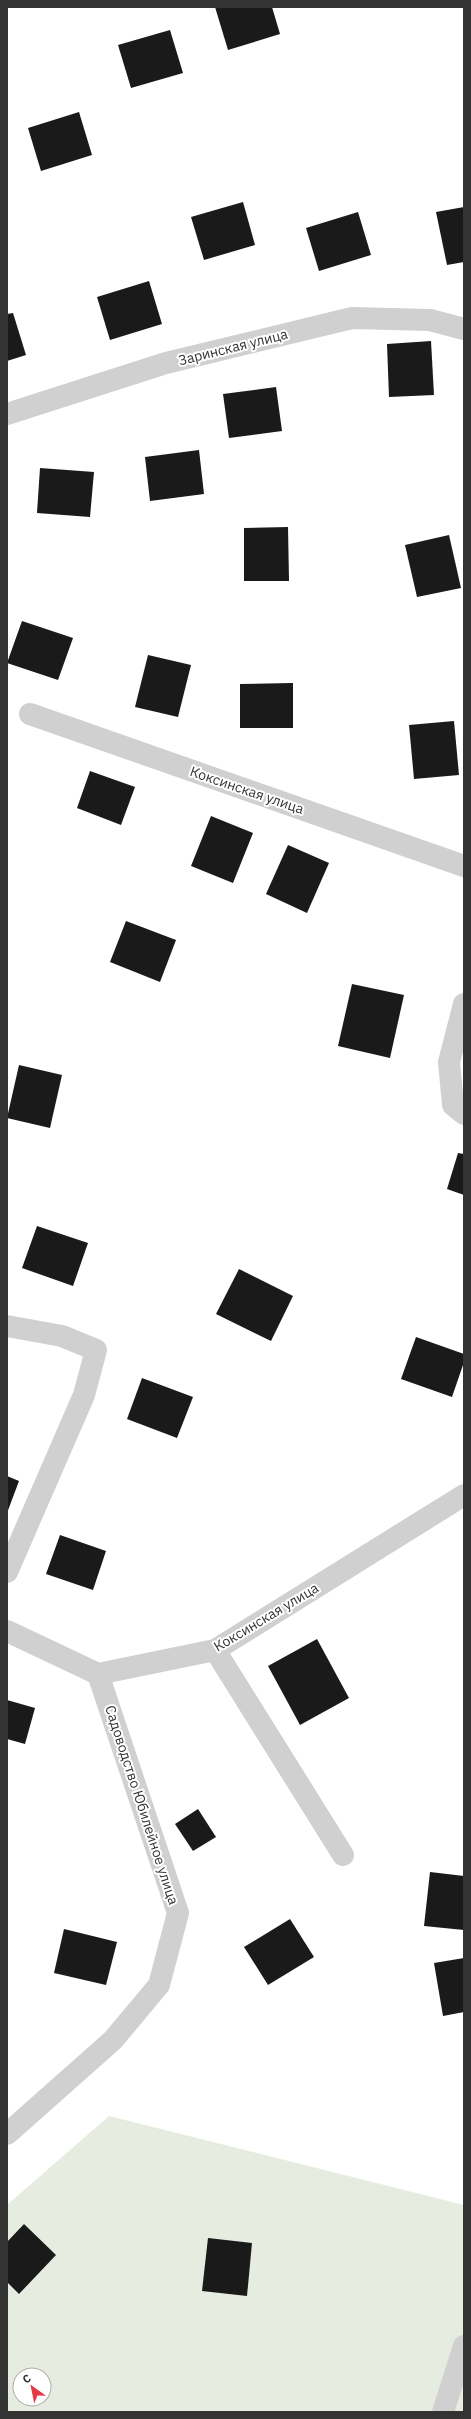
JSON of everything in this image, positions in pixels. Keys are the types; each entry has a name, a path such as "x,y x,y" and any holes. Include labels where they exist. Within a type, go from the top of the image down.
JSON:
{"street":[{"name":"Заринская улица","path":"7,414 166,363 352,318 430,320 464,329"},
{"name":"Коксинская улица","path":"30,714 464,866"},
{"path":"464,1004 449,1062 454,1104 464,1114"},
{"path":"7,1326 62,1336 96,1350 84,1395 7,1572"},
{"name":"Коксинская улица","path":"98,1674 215,1650 464,1495"},
{"path":"7,1632 98,1674"},
{"path":"215,1650 343,1855"},
{"name":"Садоводство Юбилейное улица","path":"7,2134 113,2040 159,1985 178,1913 98,1674"},
{"path":"442,2412 464,2346"}],"shaded area":[{"path":"109,2116 464,2205 464,2412 7,2412 7,2205"}],"building":[{"path":"215,7 272,7 280,34 228,50"},
{"path":"170,30 183,73 131,88 118,45"},
{"path":"79,112 92,155 41,171 28,128"},
{"path":"243,202 255,245 204,260 191,217"},
{"path":"464,207 464,262 447,265 436,212"},
{"path":"358,212 371,255 319,271 306,228"},
{"path":"149,281 162,324 110,340 97,297"},
{"path":"13,313 26,355 7,361 7,314"},
{"path":"431,341 434,395 389,397 387,344"},
{"path":"276,387 282,431 229,438 223,394"},
{"path":"199,450 204,494 150,501 145,457"},
{"path":"40,468 94,472 90,517 37,513"},
{"path":"288,527 289,581 244,581 244,528"},
{"path":"449,535 461,588 417,597 405,545"},
{"path":"22,621 73,638 58,680 7,663"},
{"path":"148,655 191,665 178,717 135,707"},
{"path":"293,683 293,728 240,728 240,684"},
{"path":"454,721 459,775 414,779 409,725"},
{"path":"90,771 135,787 121,825 77,808"},
{"path":"211,816 253,833 233,883 191,866"},
{"path":"288,845 329,863 307,913 266,894"},
{"path":"126,921 176,940 160,982 110,962"},
{"path":"352,984 404,995 390,1058 338,1046"},
{"path":"19,1065 62,1075 50,1128 7,1118"},
{"path":"458,1153 464,1154 464,1195 447,1189"},
{"path":"37,1226 88,1243 73,1286 22,1268"},
{"path":"239,1269 293,1296 271,1341 216,1314"},
{"path":"416,1337 464,1354 464,1362 452,1397 401,1379"},
{"path":"142,1378 193,1397 177,1438 127,1419"},
{"path":"7,1476 19,1481 7,1513"},
{"path":"60,1535 106,1551 93,1590 46,1574"},
{"path":"317,1639 349,1698 300,1725 268,1666"},
{"path":"7,1700 35,1708 25,1744 7,1739"},
{"path":"198,1809 216,1837 193,1851 175,1824"},
{"path":"430,1872 464,1876 464,1930 424,1926"},
{"path":"290,1919 314,1957 268,1985 244,1947"},
{"path":"64,1929 117,1942 106,1985 54,1973"},
{"path":"464,1958 464,2012 443,2016 434,1963"},
{"path":"24,2224 56,2255 19,2294 7,2282 7,2242"},
{"path":"208,2238 252,2243 247,2296 202,2291"}]}
